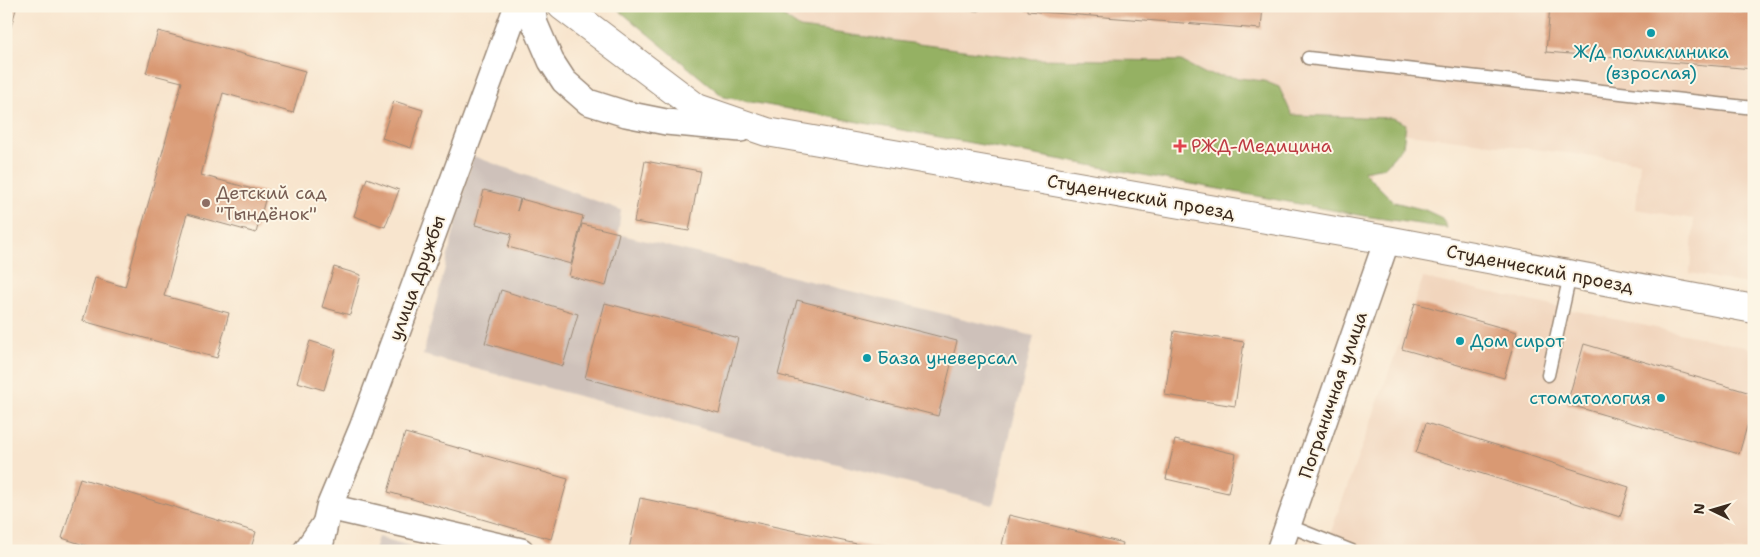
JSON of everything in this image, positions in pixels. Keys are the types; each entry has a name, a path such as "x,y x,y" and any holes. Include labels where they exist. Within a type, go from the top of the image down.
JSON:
{"street":[{"name":"улица Дружбы","path":"320,551 329,507 362,428 517,6"},
{"path":"532,6 535,24 551,61 564,81 588,102 626,114 666,122 767,132"},
{"name":"Студенческий проезд","path":"562,6 697,108 767,132 1387,240 1754,309"},
{"name":"Пограничная улица","path":"1279,551 1387,240"},
{"path":"329,507 521,551"}],"lane":[{"path":"1308,58 1754,108"},
{"path":"1548,376 1570,275"},
{"path":"298,551 329,507"},
{"path":"1287,526 1352,551"}],"shaded area":[{"name":"РЖД-Медицина","path":"614,6 1754,6 1754,277 1750,285 1690,273 1694,219 1636,209 1640,162 1375,130 1364,216 724,97"},
{"path":"473,156 621,210 618,234 1034,336 993,505 423,355"},
{"path":"1423,278 1754,349 1754,551 1324,551"},
{"path":"378,537 428,551 374,551"}],"green space":[{"path":"614,6 778,6 784,17 800,28 1030,59 1181,61 1206,74 1264,81 1279,87 1292,115 1393,118 1406,124 1403,146 1385,167 1363,171 1394,202 1425,210 1442,218 1447,228 1364,216 724,97"}],"building":[{"path":"6,6 17,6 7,40 6,40"},
{"path":"940,6 980,6 979,11 940,8"},
{"path":"1027,6 1263,6 1261,29 1027,11"},
{"name":"Ж/д поликлиника (взрослая)","path":"1550,6 1665,6 1754,13 1754,69 1546,52"},
{"name":"Детский сад \"Тындёнок\"","path":"158,31 305,71 293,113 223,93 201,175 267,193 256,233 187,214 164,296 229,313 217,358 83,321 95,278 125,287 182,82 146,73"},
{"path":"394,101 423,110 411,148 382,138"},
{"path":"645,161 700,171 689,231 634,222"},
{"path":"367,178 399,190 385,227 354,216"},
{"path":"484,190 520,199 517,211 521,199 583,216 571,264 508,247 512,234 475,225"},
{"path":"582,224 619,233 606,286 569,276"},
{"path":"334,267 361,275 350,315 322,307"},
{"path":"501,290 578,314 563,366 485,343"},
{"name":"База уневерсал","path":"797,300 957,341 938,416 778,375"},
{"path":"605,303 738,338 719,413 585,378"},
{"name":"Дом сирот","path":"1415,303 1517,332 1504,378 1402,349"},
{"path":"1174,331 1244,342 1235,406 1165,395"},
{"path":"310,341 336,349 324,390 297,382"},
{"name":"стоматология","path":"1584,344 1754,394 1754,402 1739,454 1567,404"},
{"path":"1426,423 1629,487 1620,517 1416,453"},
{"path":"405,433 568,479 551,539 388,492"},
{"path":"1175,440 1236,454 1228,493 1166,479"},
{"path":"80,478 256,532 250,551 103,551 62,538"},
{"path":"640,498 885,551 635,551 629,549"},
{"path":"1009,515 1123,543 1121,551 1027,551 1002,545"}],"place":[{"name":"Ж/д поликлиника (взрослая)","path":"1651,33"},
{"name":"РЖД-Медицина","path":"1180,146"},
{"name":"Детский сад \"Тындёнок\"","path":"206,203"},
{"name":"Дом сирот","path":"1460,341"},
{"name":"База уневерсал","path":"867,358"},
{"name":"стоматология","path":"1661,398"}]}
